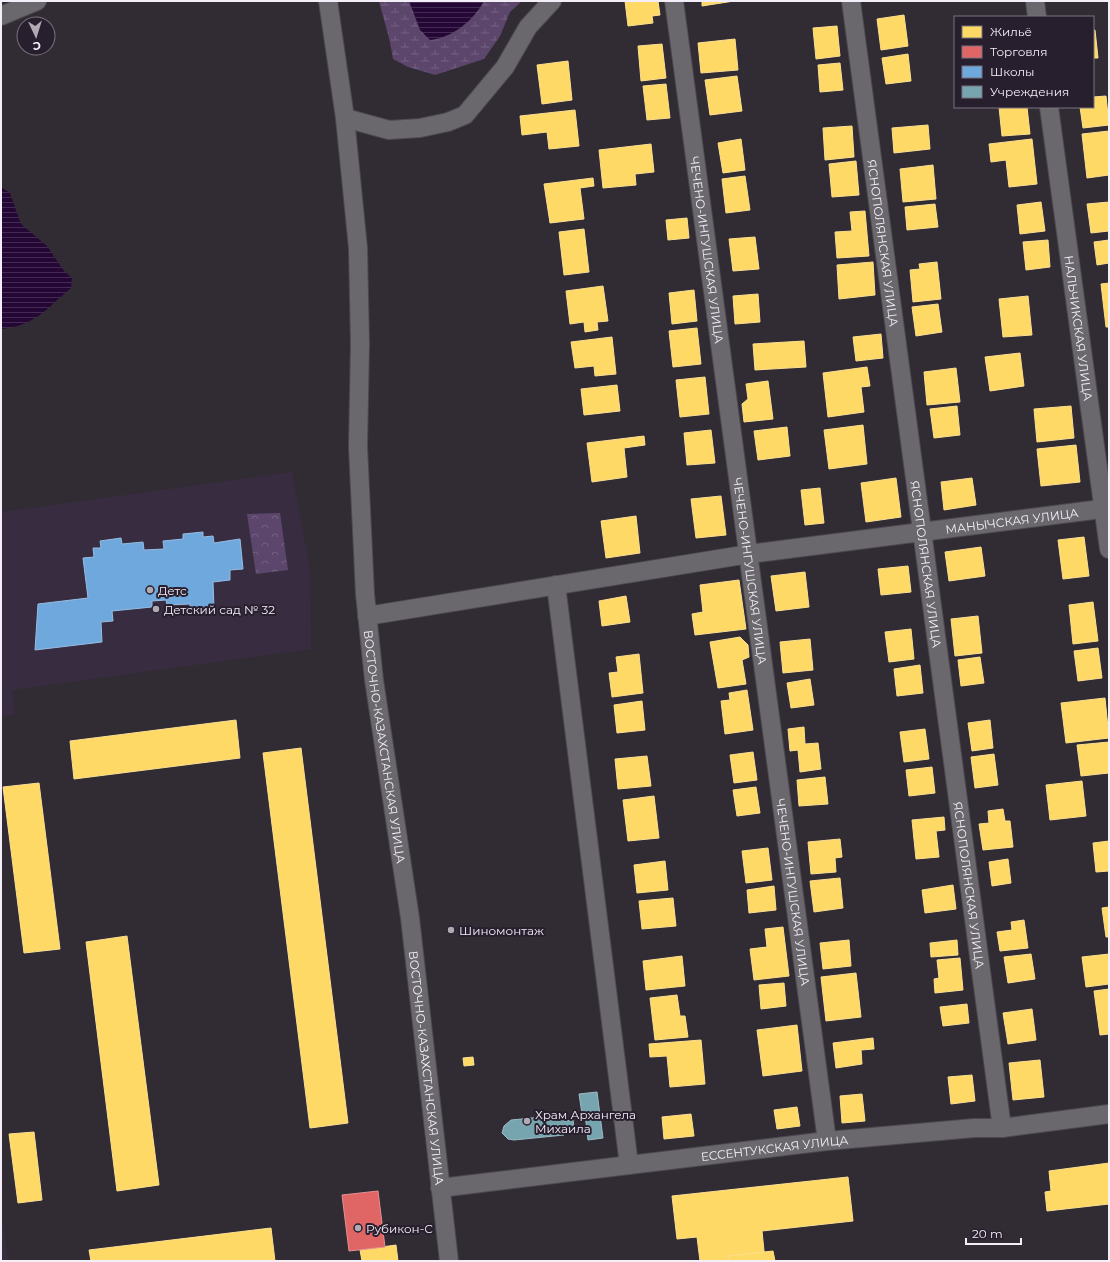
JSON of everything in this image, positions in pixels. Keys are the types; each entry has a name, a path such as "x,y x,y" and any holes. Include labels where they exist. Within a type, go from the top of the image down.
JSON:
{"street":[{"path":"1,16 37,1"},
{"path":"328,1 345,118 358,248 360,344 358,447 367,616"},
{"path":"345,118 389,130 420,128 448,122 465,115 505,67 528,27 552,1"},
{"name":"ЧЕЧЕНО-ИНГУШСКАЯ УЛИЦА","path":"674,1 827,1141"},
{"name":"ЯСНОПОЛЯНСКАЯ УЛИЦА","path":"851,1 1002,1128"},
{"path":"1035,1 1037,16"},
{"name":"НАЛЬЧИКСКАЯ УЛИЦА","path":"1049,108 1106,508 1109,549"},
{"name":"МАНЫЧСКАЯ УЛИЦА","path":"749,554 1106,508"},
{"name":"ВОСТОЧНО-КАЗАХСТАНСКАЯ УЛИЦА","path":"449,1261 410,918 374,680 367,616 749,554"},
{"path":"556,585 629,1165"},
{"name":"ЕССЕНТУКСКАЯ УЛИЦА","path":"440,1188 827,1141 974,1128 1002,1128 1109,1114"}],"shaded area":[{"path":"409,1 484,1 480,8 462,27 446,36 430,40 420,30"},
{"path":"1,187 10,193 21,224 47,246 64,271 72,278 71,288 39,315 23,324 1,329"},
{"name":"Детский сад № 32","path":"292,472 310,570 311,649 12,690 15,715 1,716 1,515 3,512"},
{"path":"1,1212 8,1261 1,1261"}],"green space":[{"path":"379,1 522,1 510,12 500,36 484,59 435,75 408,67 393,59"},
{"path":"280,513 288,570 256,574 247,514"}],"building: Жильё":[{"path":"625,1 658,1 660,15 652,16 653,23 628,26"},
{"path":"702,1 734,1 702,6"},
{"path":"904,15 908,46 881,50 877,19"},
{"path":"837,26 840,56 816,59 813,28"},
{"path":"1094,30 1095,30 1098,58 1094,58"},
{"path":"735,39 738,70 701,73 698,43"},
{"path":"662,44 666,78 641,81 638,46"},
{"path":"908,54 911,81 886,84 882,58"},
{"path":"568,61 572,100 542,104 537,65"},
{"path":"840,63 843,90 820,92 818,65"},
{"path":"737,76 742,111 710,115 705,80"},
{"path":"666,84 670,118 647,120 643,86"},
{"path":"1106,96 1109,125 1083,128 1080,108 1094,108 1094,97"},
{"path":"999,108 1027,108 1030,134 1002,136"},
{"path":"575,110 579,146 549,149 547,132 522,135 520,116"},
{"path":"928,125 930,149 894,153 892,128"},
{"path":"852,126 854,157 825,160 823,128"},
{"path":"1109,131 1109,175 1087,178 1082,134"},
{"path":"741,139 745,170 723,173 718,143"},
{"path":"1032,139 1037,184 1009,187 1006,160 991,162 989,144"},
{"path":"651,144 654,172 635,174 636,185 603,188 599,150"},
{"path":"856,161 859,195 832,197 829,164"},
{"path":"933,165 936,199 903,202 900,169"},
{"path":"745,176 750,210 726,213 722,179"},
{"path":"593,178 594,186 580,188 584,219 550,223 544,184"},
{"path":"1041,202 1045,231 1020,234 1017,205"},
{"path":"1109,202 1109,231 1091,233 1087,204"},
{"path":"935,204 938,227 907,230 905,207"},
{"path":"865,211 869,256 837,258 835,232 852,231 850,212"},
{"path":"687,218 689,238 668,240 666,220"},
{"path":"584,229 589,272 564,275 559,232"},
{"path":"755,237 759,269 733,271 729,239"},
{"path":"1048,240 1050,267 1026,270 1023,242"},
{"path":"1109,240 1109,263 1097,265 1094,242"},
{"path":"873,262 875,295 839,299 837,265"},
{"path":"937,262 941,299 913,302 910,270 920,269 919,264"},
{"path":"1109,283 1109,327 1106,327 1101,284"},
{"path":"603,286 608,321 597,322 598,330 585,332 584,322 570,324 566,291"},
{"path":"694,290 697,321 672,324 669,293"},
{"path":"758,294 760,322 735,324 733,296"},
{"path":"1028,296 1032,335 1003,337 999,299"},
{"path":"938,304 942,332 916,336 912,307"},
{"path":"697,328 701,364 673,367 669,331"},
{"path":"881,334 883,358 856,361 853,337"},
{"path":"612,337 616,374 595,376 594,366 575,368 571,342"},
{"path":"804,341 806,367 755,370 753,344"},
{"path":"1020,353 1024,386 990,391 985,357"},
{"path":"867,367 870,386 861,387 864,412 828,417 823,373"},
{"path":"956,368 960,402 927,405 924,372"},
{"path":"705,377 709,414 680,417 676,380"},
{"path":"768,381 773,419 744,422 742,404 748,399 746,384"},
{"path":"617,385 620,411 584,415 581,389"},
{"path":"957,406 960,435 934,438 930,409"},
{"path":"1071,406 1074,438 1037,442 1034,409"},
{"path":"863,425 867,464 829,469 824,430"},
{"path":"787,427 790,456 758,460 754,431"},
{"path":"711,430 715,463 687,465 684,433"},
{"path":"644,436 645,445 624,448 627,477 592,482 587,443"},
{"path":"1076,445 1080,482 1041,486 1037,449"},
{"path":"896,478 901,517 866,522 861,483"},
{"path":"972,478 976,505 944,510 941,482"},
{"path":"820,488 824,523 805,525 801,490"},
{"path":"721,496 726,535 696,538 691,499"},
{"path":"636,516 640,553 606,558 601,521"},
{"path":"1084,537 1089,576 1063,579 1058,540"},
{"path":"981,547 985,576 949,581 945,552"},
{"path":"908,566 911,592 881,595 878,569"},
{"path":"805,572 809,607 776,611 771,576"},
{"path":"739,580 746,629 695,635 692,614 703,612 700,585"},
{"path":"626,596 630,622 602,626 599,601"},
{"path":"1093,602 1098,641 1073,644 1069,605"},
{"path":"978,616 982,653 955,656 951,619"},
{"path":"911,629 914,659 889,662 885,632"},
{"path":"740,637 748,645 749,657 742,660 746,684 718,688 710,642"},
{"path":"810,639 813,670 783,673 780,642"},
{"path":"1098,648 1102,678 1078,681 1074,651"},
{"path":"639,654 643,693 612,697 609,673 618,672 616,657"},
{"path":"980,657 984,683 961,686 958,660"},
{"path":"920,665 923,693 897,696 894,669"},
{"path":"810,679 814,705 791,708 787,683"},
{"path":"747,690 753,730 725,734 721,701 730,700 729,693"},
{"path":"1105,698 1109,738 1066,743 1061,703"},
{"path":"642,701 645,730 617,733 614,705"},
{"path":"236,720 240,758 74,779 70,741"},
{"path":"990,720 993,748 972,751 968,723"},
{"path":"804,727 805,744 818,743 821,769 800,772 798,750 790,751 788,729"},
{"path":"925,729 929,759 904,762 900,732"},
{"path":"1109,742 1109,773 1081,776 1077,745"},
{"path":"301,748 348,1123 310,1128 263,753"},
{"path":"753,752 757,780 734,783 730,755"},
{"path":"994,754 998,785 975,788 971,757"},
{"path":"647,756 651,786 618,789 615,759"},
{"path":"932,767 935,793 909,796 906,770"},
{"path":"825,777 828,804 799,806 797,780"},
{"path":"1082,781 1086,816 1050,820 1046,785"},
{"path":"39,783 60,949 24,953 3,787"},
{"path":"756,787 760,813 737,816 733,790"},
{"path":"654,796 659,838 628,841 623,800"},
{"path":"1003,809 1005,821 1010,821 1013,847 983,850 979,824 989,823 988,811"},
{"path":"944,817 945,830 936,831 939,857 916,859 912,820"},
{"path":"840,839 842,857 835,858 836,872 811,874 808,842"},
{"path":"1109,841 1109,871 1096,872 1093,843"},
{"path":"768,848 772,880 746,883 742,851"},
{"path":"1008,859 1011,883 992,886 989,862"},
{"path":"665,861 668,890 637,893 634,865"},
{"path":"840,878 843,908 814,912 810,881"},
{"path":"953,885 956,909 925,913 922,890"},
{"path":"774,886 776,910 749,913 747,890"},
{"path":"673,898 676,926 642,929 639,901"},
{"path":"1109,907 1109,937 1106,937 1102,908"},
{"path":"1024,920 1028,948 1000,951 997,932 1012,930 1011,922"},
{"path":"783,927 789,976 754,980 750,949 767,947 765,929"},
{"path":"127,936 159,1185 117,1191 86,942"},
{"path":"849,940 851,966 823,969 820,943"},
{"path":"957,940 958,955 931,957 930,943"},
{"path":"1031,954 1035,979 1008,983 1004,957"},
{"path":"1109,954 1109,984 1086,987 1082,957"},
{"path":"682,956 685,986 646,990 643,961"},
{"path":"960,958 963,990 935,993 934,979 939,978 937,960"},
{"path":"856,973 861,1017 826,1021 821,977"},
{"path":"784,983 786,1006 761,1009 759,985"},
{"path":"1109,989 1109,1034 1100,1035 1094,991"},
{"path":"677,995 680,1016 685,1016 688,1037 655,1040 650,998"},
{"path":"967,1004 969,1023 943,1026 940,1007"},
{"path":"1032,1009 1036,1040 1008,1044 1003,1013"},
{"path":"797,1025 802,1071 763,1076 757,1030"},
{"path":"873,1038 874,1049 861,1050 862,1064 836,1068 833,1043"},
{"path":"701,1040 705,1084 670,1087 667,1056 650,1057 649,1044"},
{"path":"473,1057 474,1065 464,1066 463,1058"},
{"path":"1040,1060 1044,1097 1013,1100 1009,1063"},
{"path":"972,1075 975,1101 951,1104 948,1077"},
{"path":"862,1094 865,1121 842,1123 840,1096"},
{"path":"797,1107 800,1126 777,1129 774,1110"},
{"path":"691,1114 694,1136 664,1139 662,1117"},
{"path":"34,1132 42,1200 18,1203 9,1134"},
{"path":"1109,1163 1109,1204 1047,1211 1045,1192 1051,1191 1049,1171"},
{"path":"848,1177 853,1221 762,1231 765,1261 700,1261 697,1237 677,1239 672,1196"},
{"path":"271,1228 275,1261 91,1261 89,1250"},
{"path":"396,1245 398,1261 362,1261 360,1250"},
{"path":"773,1251 775,1261 729,1261 728,1256"}],"building: Торговля":[{"path":"378,1191 385,1247 349,1251 342,1195"}],"building: Школы":[{"name":"Детс","path":"203,532 203,537 213,536 214,543 240,539 243,569 230,570 230,580 213,582 214,609 190,611 190,604 167,605 166,600 152,601 152,607 112,611 113,621 101,622 102,642 35,650 38,604 88,598 83,558 94,557 93,548 101,548 100,541 121,538 122,544 143,542 144,550 164,549 163,541 183,539 183,534"}],"building: Учреждения":[{"path":"597,1092 603,1138 588,1140 585,1114 582,1114 579,1094"},
{"path":"563,1115 564,1121 573,1120 574,1128 563,1129 564,1135 514,1140 508,1139 502,1133 504,1126 511,1120"}],"place":[{"name":"Детс","path":"150,590"},
{"name":"Детский сад № 32","path":"156,609"},
{"name":"Шиномонтаж","path":"451,930"},
{"name":"Храм Архангела Михаила","path":"527,1121"},
{"name":"Рубикон-С","path":"358,1228"}]}
